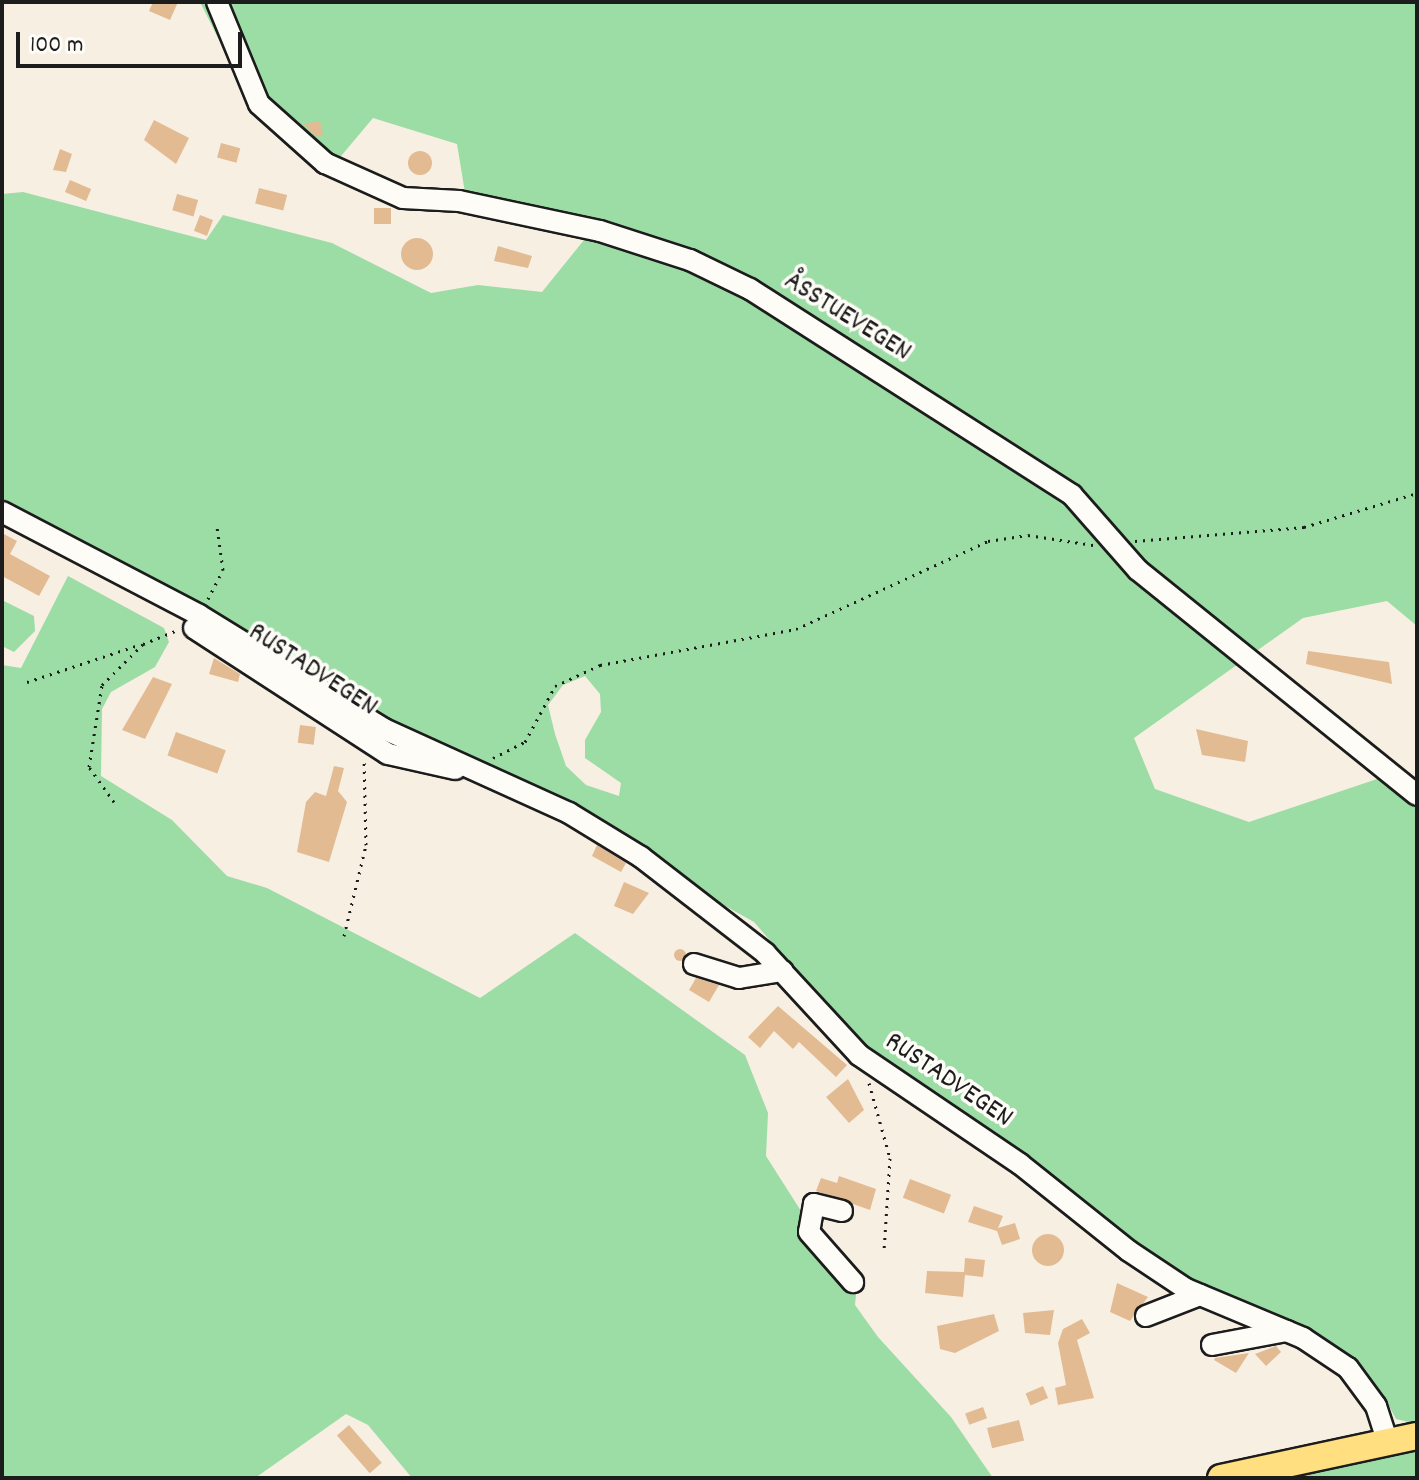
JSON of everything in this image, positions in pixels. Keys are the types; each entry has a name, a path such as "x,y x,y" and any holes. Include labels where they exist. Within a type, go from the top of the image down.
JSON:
{"main road":[{"path":"1221,1478 1387,1439 1417,1436"}],"street":[{"name":"ÅSSTUEVEGEN","path":"217,2 259,104 325,163 403,198 505,209 690,260 750,289 1033,466 1072,495 1118,549 1417,795"},
{"name":"RUSTADVEGEN","path":"2,512 137,585 342,707 569,813 641,857 728,920 782,971 859,1055 1200,1295 1287,1331 1348,1368 1376,1406 1387,1439"},
{"path":"694,964 739,978 782,971"},
{"path":"842,1211 814,1204 809,1232 853,1282"},
{"path":"1146,1316 1200,1295"},
{"path":"1212,1345 1287,1331"}],"path":[{"path":"471,768 520,747 555,686 600,665 796,629 988,541 1028,535 1118,549 1137,541 1304,527 1417,493"},
{"path":"27,682 143,644 196,621 223,570 217,527"},
{"path":"114,802 89,767 93,714 102,685 143,644"},
{"path":"344,936 366,845 364,754"},
{"path":"859,1055 890,1158 884,1252"}],"green space":[{"path":"200,2 1417,2 1417,626 1387,601 1303,618 1134,738 1155,789 1249,822 1383,777 1417,809 1417,1424 1396,1419 1381,1391 1362,1394 1322,1343 1186,1284 873,1058 754,922 2,502 2,194 23,192 206,240 223,215 332,243 431,293 478,285 542,292 588,235 468,211 457,144 373,118 326,174 292,149 249,100","holes":["585,676 600,694 601,712 585,740 585,758 621,783 619,796 586,785 566,766 548,705 563,685"]},
{"path":"68,576 164,628 169,642 155,667 111,692 102,709 101,776 172,820 227,876 267,888 480,998 575,933 745,1055 768,1113 766,1156 801,1211 858,1274 855,1305 878,1337 951,1417 993,1478 412,1478 368,1425 346,1414 255,1478 2,1478 2,665 21,668"},
{"path":"2,600 34,616 35,631 14,652 2,646"},
{"path":"1389,1449 1417,1450 1417,1478 1287,1478"}],"building":[{"path":"153,2 178,2 170,20 149,11"},
{"path":"154,120 189,138 176,164 144,140"},
{"path":"320,121 323,135 315,136 304,124"},
{"path":"221,143 240,148 236,163 217,157"},
{"path":"60,149 72,154 66,172 53,170"},
{"path":"420,151 429,154 432,163 429,172 420,175 411,172 408,163 411,154"},
{"path":"70,180 91,189 86,201 65,192"},
{"path":"259,188 287,195 283,211 255,204"},
{"path":"177,194 198,200 193,216 172,210"},
{"path":"374,208 391,208 391,224 374,224"},
{"path":"200,215 213,220 207,236 194,231"},
{"path":"417,238 428,243 433,254 428,265 417,270 406,265 401,254 406,243"},
{"path":"498,246 532,256 528,268 494,261"},
{"path":"2,533 17,541 10,554 50,576 39,596 2,576"},
{"path":"1308,651 1389,662 1392,684 1306,664"},
{"path":"214,658 240,674 238,682 209,674"},
{"path":"153,677 172,684 145,739 122,730"},
{"path":"300,725 316,727 314,745 298,743"},
{"path":"1196,729 1248,741 1245,762 1202,755"},
{"path":"176,732 226,750 217,774 167,755"},
{"path":"334,766 344,768 338,791 347,802 329,862 297,852 306,802 315,792 326,796"},
{"path":"597,845 626,863 621,872 592,856"},
{"path":"624,882 649,893 633,914 614,906"},
{"path":"675,950 685,950 685,960 675,960"},
{"path":"696,978 719,985 709,1002 689,990"},
{"path":"778,1006 847,1065 836,1077 799,1042 793,1049 774,1031 760,1048 748,1037"},
{"path":"848,1079 864,1110 849,1123 826,1097"},
{"path":"839,1176 876,1189 870,1210 816,1191 821,1178 837,1183"},
{"path":"910,1179 951,1195 944,1213 903,1198"},
{"path":"974,1206 1003,1216 998,1228 1015,1223 1020,1239 1002,1245 997,1231 968,1222"},
{"path":"1048,1234 1060,1238 1064,1250 1060,1262 1048,1266 1036,1262 1032,1250 1036,1238"},
{"path":"965,1258 985,1260 983,1277 965,1275 963,1297 925,1293 927,1271 964,1272"},
{"path":"1117,1283 1148,1297 1130,1321 1110,1312"},
{"path":"1054,1310 1050,1335 1025,1333 1023,1313"},
{"path":"994,1314 999,1331 955,1353 940,1349 937,1326"},
{"path":"1082,1319 1090,1333 1077,1340 1094,1398 1058,1405 1055,1388 1066,1385 1058,1343 1063,1329"},
{"path":"1276,1346 1281,1352 1266,1366 1255,1354"},
{"path":"1249,1353 1236,1373 1214,1360 1215,1358"},
{"path":"1043,1386 1048,1398 1031,1405 1026,1393"},
{"path":"983,1407 987,1418 969,1425 965,1413"},
{"path":"1019,1420 1024,1440 992,1448 987,1428"},
{"path":"349,1425 382,1463 370,1473 337,1435"}]}
